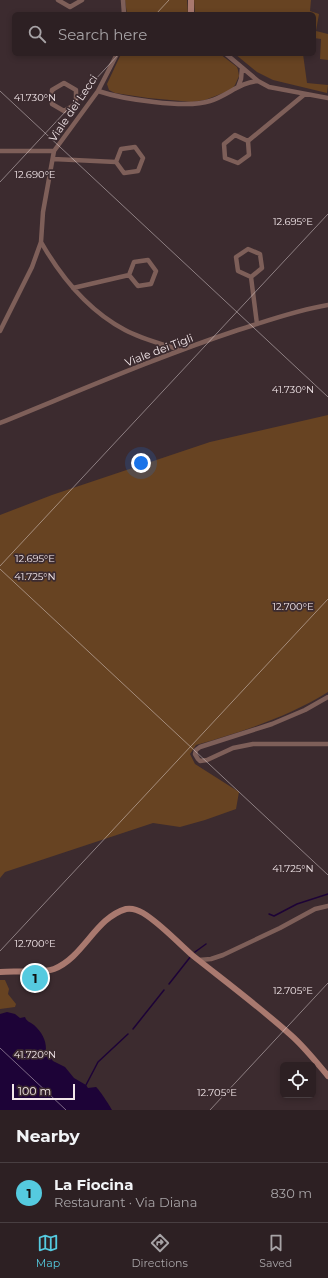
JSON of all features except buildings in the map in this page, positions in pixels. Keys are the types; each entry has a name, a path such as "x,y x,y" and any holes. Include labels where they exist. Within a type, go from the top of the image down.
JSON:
{"street":[{"path":"58,0 70,7 82,0"},
{"path":"124,0 124,12"},
{"path":"191,0 191,12"},
{"name":"Viale dei Lecci","path":"0,331 32,267 41,242 43,212 54,151 98,91 116,56"},
{"path":"228,56 258,81 274,88 328,98"},
{"path":"237,89 242,79 242,68"},
{"path":"98,91 110,95 151,101 195,104 213,100 237,89 246,83 258,81"},
{"path":"76,104 64,111 52,104 52,90 64,83 76,90 76,104 84,111"},
{"path":"248,141 305,94"},
{"path":"235,135 248,141 249,155 238,163 225,158 224,144 235,135"},
{"path":"134,147 143,158 138,171 124,173 116,162 121,149 134,147"},
{"path":"0,151 54,151"},
{"path":"53,159 116,162"},
{"path":"41,242 50,257 84,300 121,328 137,336 180,350"},
{"path":"248,249 260,254 262,268 251,277 238,271 236,257 248,249"},
{"path":"148,260 156,271 151,284 138,286 129,275 134,262 148,260"},
{"path":"73,288 129,275"},
{"path":"251,277 257,324"},
{"name":"Viale dei Tigli","path":"0,423 180,350 312,307 328,305"},
{"path":"328,697 305,710 272,724 203,746 196,750 194,754 198,759 203,761 233,748 247,745 328,744"},
{"path":"199,960 223,955 280,928 315,909 328,906"},
{"path":"0,972 49,970 60,966 74,956 106,922 115,915 127,909 135,909 142,912 295,1038 328,1076"}],"shaded area":[{"path":"125,0 187,0 188,12 127,12"},
{"path":"194,0 311,0 310,11 313,12 195,12"},
{"path":"316,13 319,14 316,31"},
{"path":"316,31 328,34 328,60 320,59 321,39 316,38"},
{"path":"120,56 223,56 237,67 239,76 231,90 205,100 192,102 115,93 109,90 107,84"},
{"path":"237,56 303,56 307,83 328,85 327,93 273,80 257,72"},
{"path":"328,415 328,692 297,709 264,723 196,745 190,754 195,764 239,792 236,809 180,827 153,823 5,872 0,878 0,515 52,495 210,442"},
{"path":"0,980 5,980 9,989 8,994 16,1004 15,1007 0,1009"},
{"path":"7,1012 15,1014 20,1018 25,1017 34,1025 43,1036 46,1048 45,1057 49,1056 53,1061 65,1067 74,1078 86,1085 88,1088 96,1087 112,1110 0,1110 0,1014"}],"waterway":[{"path":"269,914 274,916 297,904 328,894"},
{"path":"195,952 206,944"},
{"path":"169,984 191,956"},
{"path":"133,1029 164,990"},
{"path":"86,1085 98,1062 128,1034"}],"place":[{"name":"La Fiocina","path":"35,978"}]}
